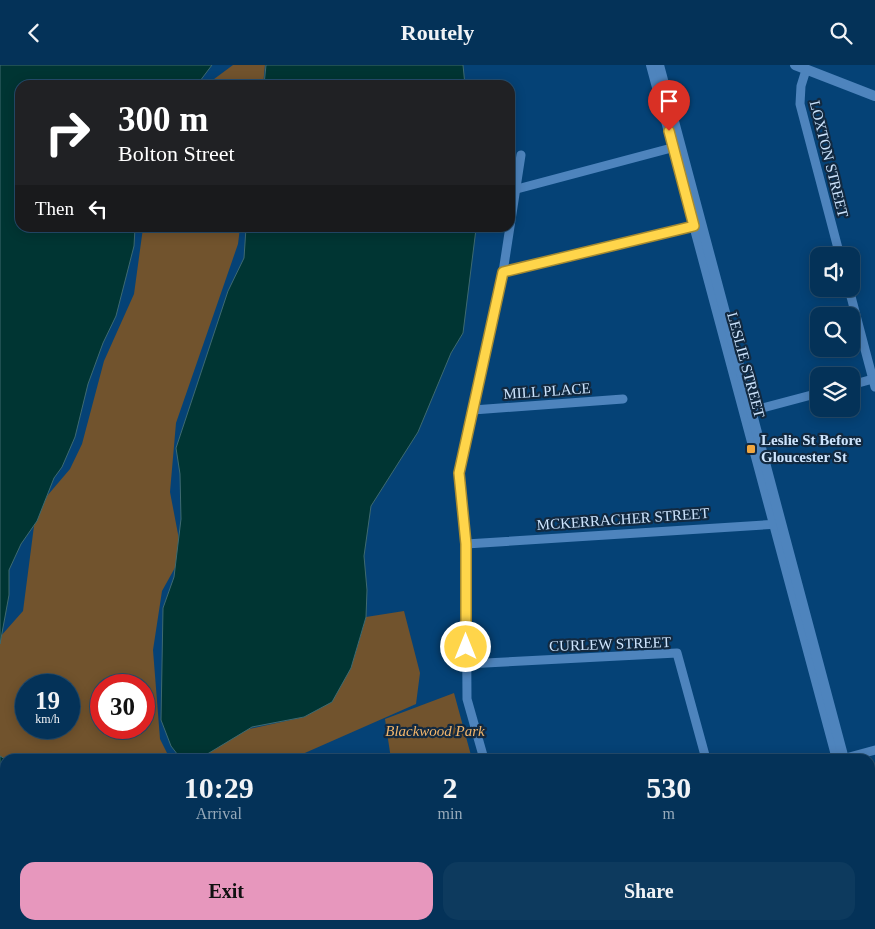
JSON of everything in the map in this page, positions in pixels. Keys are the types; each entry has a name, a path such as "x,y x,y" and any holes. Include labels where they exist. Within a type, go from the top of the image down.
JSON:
{"street":[{"name":"LESLIE STREET","path":"652,65 676,146 842,754"},
{"name":"LESLIE STREET","path":"658,65 676,146"},
{"path":"795,65 875,96"},
{"name":"LOXTON STREET","path":"806,70 801,86 800,104 838,247"},
{"path":"517,189 676,146"},
{"path":"515,201 521,155"},
{"path":"503,272 697,225"},
{"path":"483,754 467,699 466,544 459,473 503,272 510,232"},
{"path":"851,297 874,383 860,384"},
{"path":"748,412 810,395"},
{"name":"MILL PLACE","path":"473,410 623,399"},
{"name":"LESLIE STREET","path":"778,524 836,754"},
{"name":"MCKERRACHER STREET","path":"466,544 778,524"},
{"name":"CURLEW STREET","path":"466,664 677,653 705,754"},
{"path":"861,754 875,750"}],"green space":[{"path":"233,65 265,65 264,80 213,80"},
{"path":"142,232 240,232 238,244 176,423 170,492 182,555 162,591 153,650 155,674 90,674 90,739 155,739 155,675 160,739 168,754 0,754 0,637 23,611 34,526 47,496 70,469 82,444 104,361 134,294"},
{"path":"404,611 420,673 416,704 303,754 206,754 240,731 304,717 322,707 354,658 366,617"},
{"name":"Blackwood Park","path":"454,693 471,754 390,754 385,719"}],"shaded area":[{"path":"0,65 212,65 201,80 15,80 15,232 135,232 134,246 116,316 103,343 88,384 75,437 62,467 54,478 37,521 21,544 9,570 9,595 0,644"},
{"path":"266,65 463,65 464,80 264,80"},
{"path":"246,232 476,232 463,333 451,353 418,432 371,506 364,556 367,590 366,617 351,668 332,702 304,717 252,727 207,754 177,754 171,746 161,720 163,608 174,577 181,519 180,474 176,448 228,291 244,258"}],"place":[{"name":"Leslie St Before Gloucester St","path":"751,449"}],"route":[{"path":"466,647 466,544 459,473 503,272 694,226 669,131"}]}
